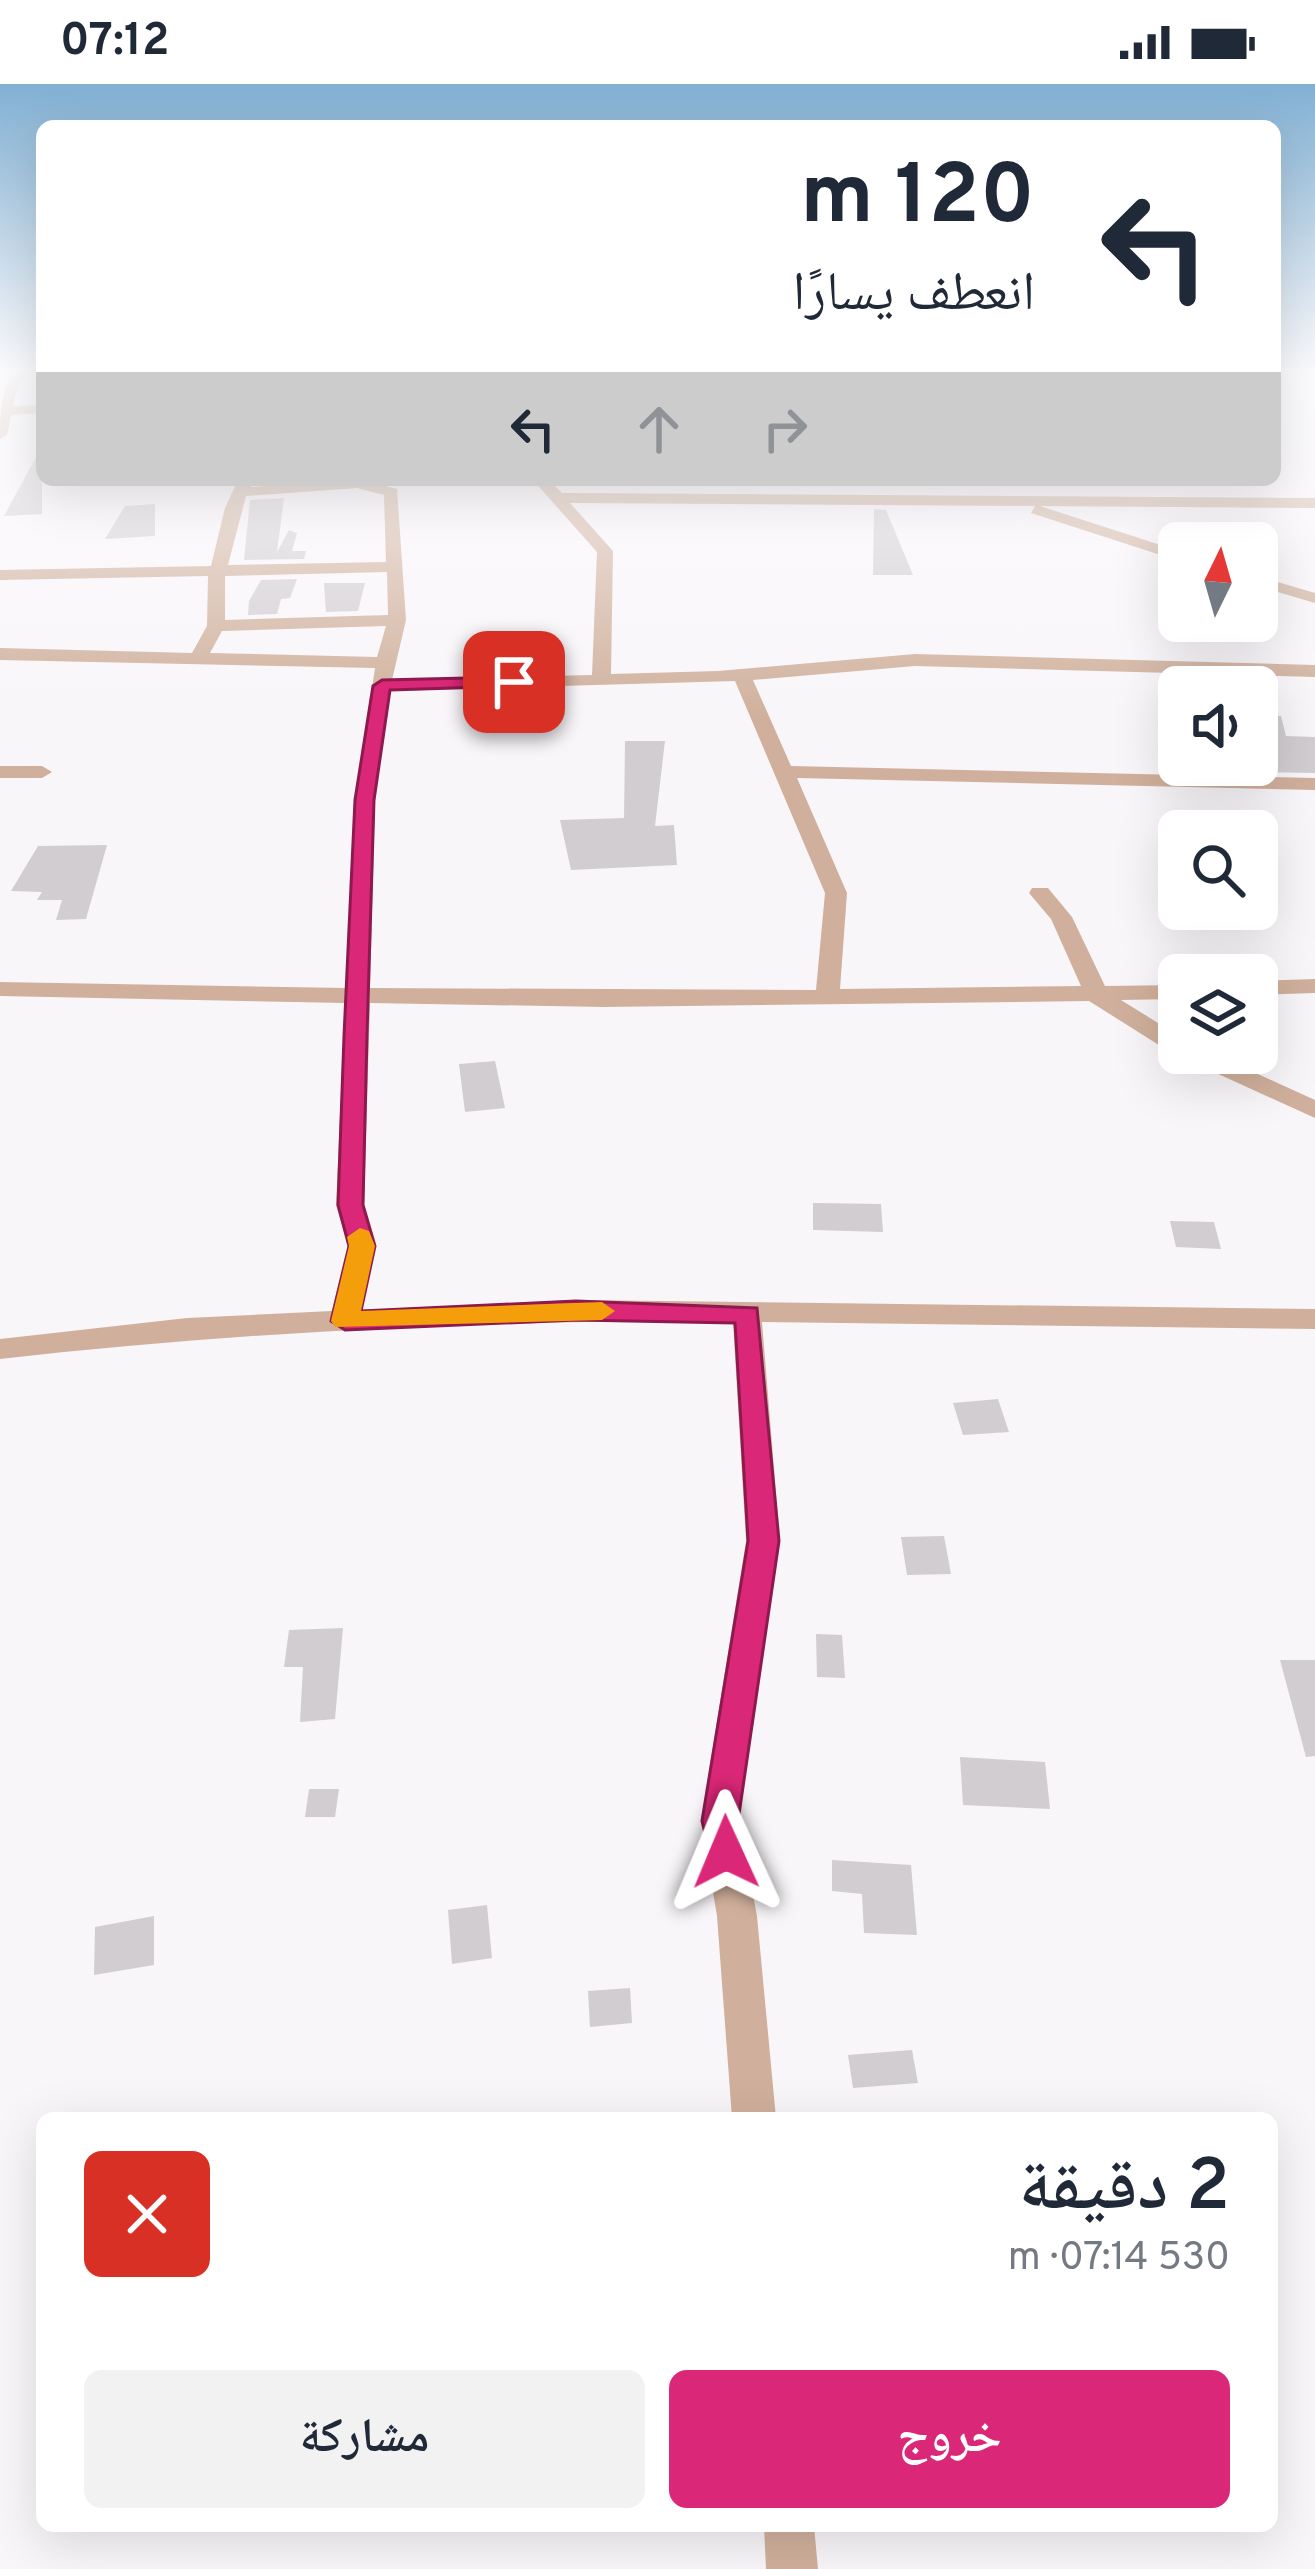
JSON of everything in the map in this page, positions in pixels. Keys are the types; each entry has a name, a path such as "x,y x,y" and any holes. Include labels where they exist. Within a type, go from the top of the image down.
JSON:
{"street":[{"path":"198,659 216,626 217,574 232,508 242,488"},
{"path":"345,1321 362,1246 350,1205 365,800 383,674 397,620 392,492 375,488"},
{"path":"549,488 604,551 602,680"},
{"path":"975,488 1158,549"},
{"path":"558,498 1315,502"},
{"path":"0,575 395,567"},
{"path":"1278,587 1315,598"},
{"path":"216,626 397,620"},
{"path":"0,654 602,680 742,675 915,660 1315,671"},
{"path":"742,675 836,893 827,999"},
{"path":"0,772 42,772"},
{"path":"784,772 1315,784"},
{"path":"1040,893 1061,917 1098,996 1158,1034"},
{"path":"1278,987 1315,986"},
{"path":"0,989 604,1000 1158,993"},
{"path":"1237,1074 1315,1110"},
{"path":"0,1349 188,1328 576,1310 1315,1319"},
{"path":"748,1315 763,1541 720,1821 737,1916 753,2112"},
{"path":"789,2532 792,2569"}],"building":[{"path":"19,488 42,488 42,514 4,516"},
{"path":"284,498 277,552 289,530 297,533 292,551 306,551 304,559 244,560 250,500"},
{"path":"155,504 155,536 105,539 125,506"},
{"path":"874,509 886,510 913,575 873,575"},
{"path":"297,579 290,598 281,599 277,614 248,615 249,601 261,580"},
{"path":"324,583 365,583 358,611 326,612"},
{"path":"1278,716 1286,736 1315,737 1315,773 1278,772"},
{"path":"625,741 665,741 655,826 674,825 677,865 571,870 560,820 624,818"},
{"path":"107,845 86,919 56,920 62,900 37,900 42,892 11,891 38,846"},
{"path":"495,1061 505,1108 465,1112 459,1064"},
{"path":"813,1203 881,1204 883,1232 813,1230"},
{"path":"1170,1221 1214,1222 1221,1249 1176,1247"},
{"path":"998,1399 1009,1432 963,1435 953,1403"},
{"path":"944,1536 951,1574 907,1575 901,1537"},
{"path":"343,1628 335,1719 300,1722 303,1667 284,1667 289,1630"},
{"path":"816,1634 842,1635 845,1678 817,1677"},
{"path":"1280,1660 1315,1660 1315,1756 1306,1757"},
{"path":"960,1757 1045,1762 1050,1809 963,1805"},
{"path":"309,1789 339,1789 335,1817 305,1817"},
{"path":"832,1860 911,1865 917,1935 864,1933 862,1894 832,1891"},
{"path":"487,1905 492,1958 452,1964 448,1910"},
{"path":"154,1916 154,1965 94,1975 95,1927"},
{"path":"630,1988 632,2023 590,2027 588,1991"},
{"path":"912,2050 918,2083 853,2088 848,2055"}],"slow traffic":[{"path":"360,1237 345,1321 602,1311"}],"route":[{"path":"514,682 382,686 365,800 356,1036 350,1205 362,1246 345,1321 576,1310 748,1315 763,1541 720,1821 726,1852"}]}
